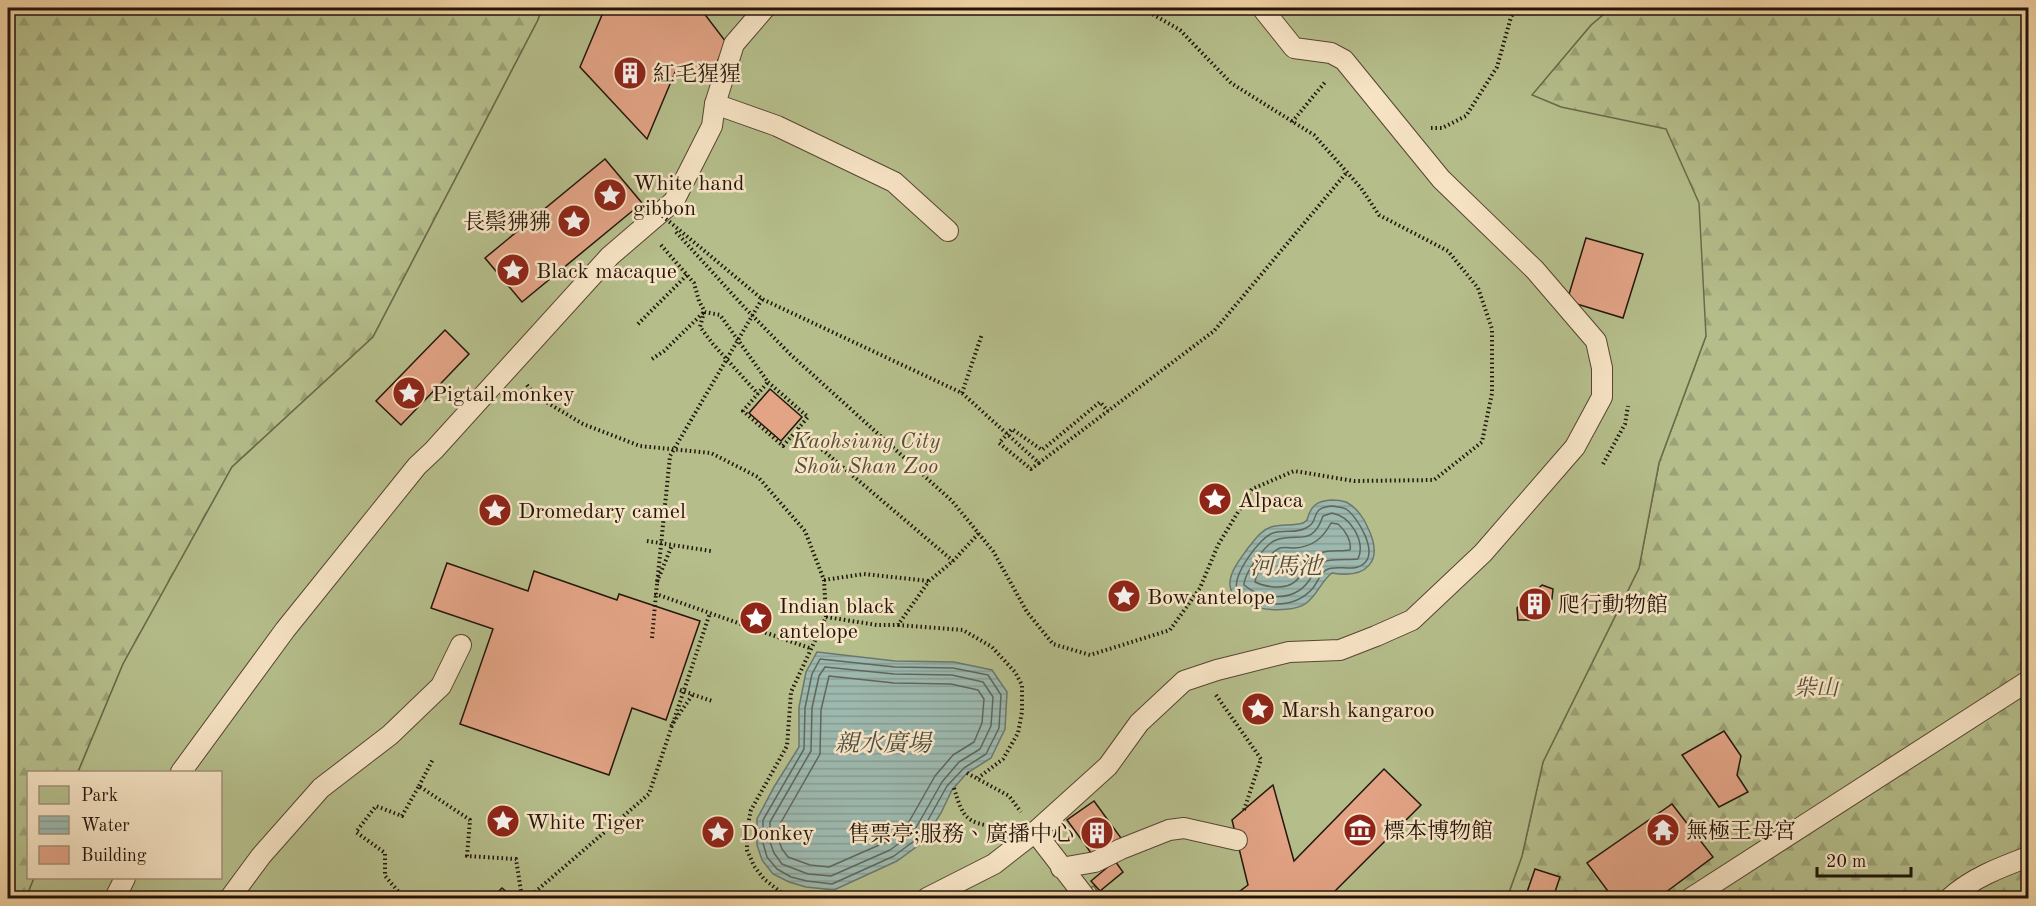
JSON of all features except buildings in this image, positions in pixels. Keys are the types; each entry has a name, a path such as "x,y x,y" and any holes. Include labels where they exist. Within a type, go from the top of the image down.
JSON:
{"lane":[{"path":"182,771 285,630 417,466 610,255 674,201 712,126 715,104 734,44 765,8"},
{"path":"927,898 994,864 1035,832 1108,766 1139,723 1184,681 1217,670 1289,652 1340,650 1412,620 1482,554 1575,447 1602,397 1602,369 1596,341 1535,270 1441,179 1344,60 1331,53 1294,48 1262,8"},
{"path":"715,104 777,126 894,182 948,231"},
{"path":"230,898 261,856 321,788 390,735 441,686 461,645"},
{"path":"1691,898 2028,681"},
{"path":"1061,868 1095,862 1169,830 1184,828 1237,840"},
{"path":"1035,832 1086,898"},
{"path":"1950,898 1960,889 1996,869 2028,857"},
{"path":"115,898 124,879"}],"path":[{"path":"652,220 790,354 952,501 993,551 1028,612 1053,644 1090,655 1170,630 1200,588 1218,545 1252,489 1294,471 1354,482 1434,480 1482,442 1492,393 1492,328 1478,288 1448,251 1379,214 1347,172 1314,135 1231,83 1180,30 1142,8"},
{"path":"1429,128 1442,128 1466,116 1497,67 1511,17 1516,8"},
{"path":"1292,122 1344,60"},
{"path":"1108,411 1100,402 1042,450 1012,429 999,443 1031,469 1108,411 1214,331 1347,172"},
{"path":"652,220 694,283 705,312 700,327 758,394"},
{"path":"652,220 762,299 962,393 1039,463"},
{"path":"638,324 687,275"},
{"path":"652,638 670,456 762,299"},
{"path":"652,359 664,351 705,312"},
{"path":"705,312 720,315 768,382 808,417 783,446 743,411 768,382"},
{"path":"962,393 982,334"},
{"path":"510,366 536,396 583,424 640,446 711,453 758,477 805,531 824,580 826,617 791,692 788,746 751,810 747,829 747,850 754,866 764,879 788,898"},
{"path":"798,429 953,561"},
{"path":"898,625 929,581 953,561 979,533"},
{"path":"646,541 711,551"},
{"path":"657,582 672,545"},
{"path":"824,580 864,574 929,581"},
{"path":"656,594 812,649"},
{"path":"528,898 649,794 710,613"},
{"path":"826,617 877,625 963,630 992,647 1015,672 1022,685 1022,712 1018,733 1003,759 978,778"},
{"path":"1184,681 1210,689 1261,759 1245,810"},
{"path":"680,690 712,700"},
{"path":"671,726 693,694"},
{"path":"404,898 385,876 385,853 356,832 376,806 402,816 433,759"},
{"path":"968,772 1009,796 1035,832"},
{"path":"419,786 470,820 467,856 516,859 522,898"},
{"path":"954,788 961,811 977,824 1035,832"}],"green space":[{"path":"8,8 542,8 538,20 373,337 232,467 123,664 78,771 27,771 27,879 34,879 26,898 8,898"},
{"name":"Kaohsiung City Shou Shan Zoo","path":"542,8 1611,8 1591,25 1532,95 1561,107 1666,129 1699,203 1706,336 1659,463 1639,568 1543,762 1522,856 1507,898 1101,898 1094,886 1075,898 26,898 34,879 222,879 222,771 78,771 123,664 232,467 373,337 538,20"},
{"name":"柴山","path":"1611,8 2028,8 2028,898 1507,898 1522,856 1543,762 1639,568 1659,463 1706,336 1561,107 1531,95 1591,25"}],"water":[{"name":"河馬池","path":"1332,500 1350,504 1364,520 1374,550 1369,565 1355,573 1332,573 1309,601 1297,607 1274,610 1262,608 1250,605 1233,594 1230,580 1233,570 1261,533 1271,527 1303,523 1315,505 1322,501"},
{"name":"親水廣場","path":"817,652 895,661 954,662 992,670 1007,692 1005,729 991,758 967,773 952,790 923,842 897,861 834,890 806,887 773,874 762,860 757,845 757,819 799,747 799,707 806,672"}],"place":[{"name":"紅毛猩猩","path":"630,73"},
{"name":"White hand gibbon","path":"610,195"},
{"name":"長鬃狒狒","path":"574,221"},
{"name":"Black macaque","path":"513,270"},
{"name":"Pigtail monkey","path":"409,393"},
{"name":"Alpaca","path":"1215,499"},
{"name":"Dromedary camel","path":"495,510"},
{"name":"Bow antelope","path":"1124,596"},
{"name":"爬行動物館","path":"1535,604"},
{"name":"Indian black antelope","path":"756,618"},
{"name":"Marsh kangaroo","path":"1258,709"},
{"name":"White Tiger","path":"503,821"},
{"name":"標本博物館","path":"1360,830"},
{"name":"無極王母宮","path":"1663,830"},
{"name":"Donkey","path":"718,832"},
{"name":"售票亭;服務、廣播中心","path":"1097,833"}]}
